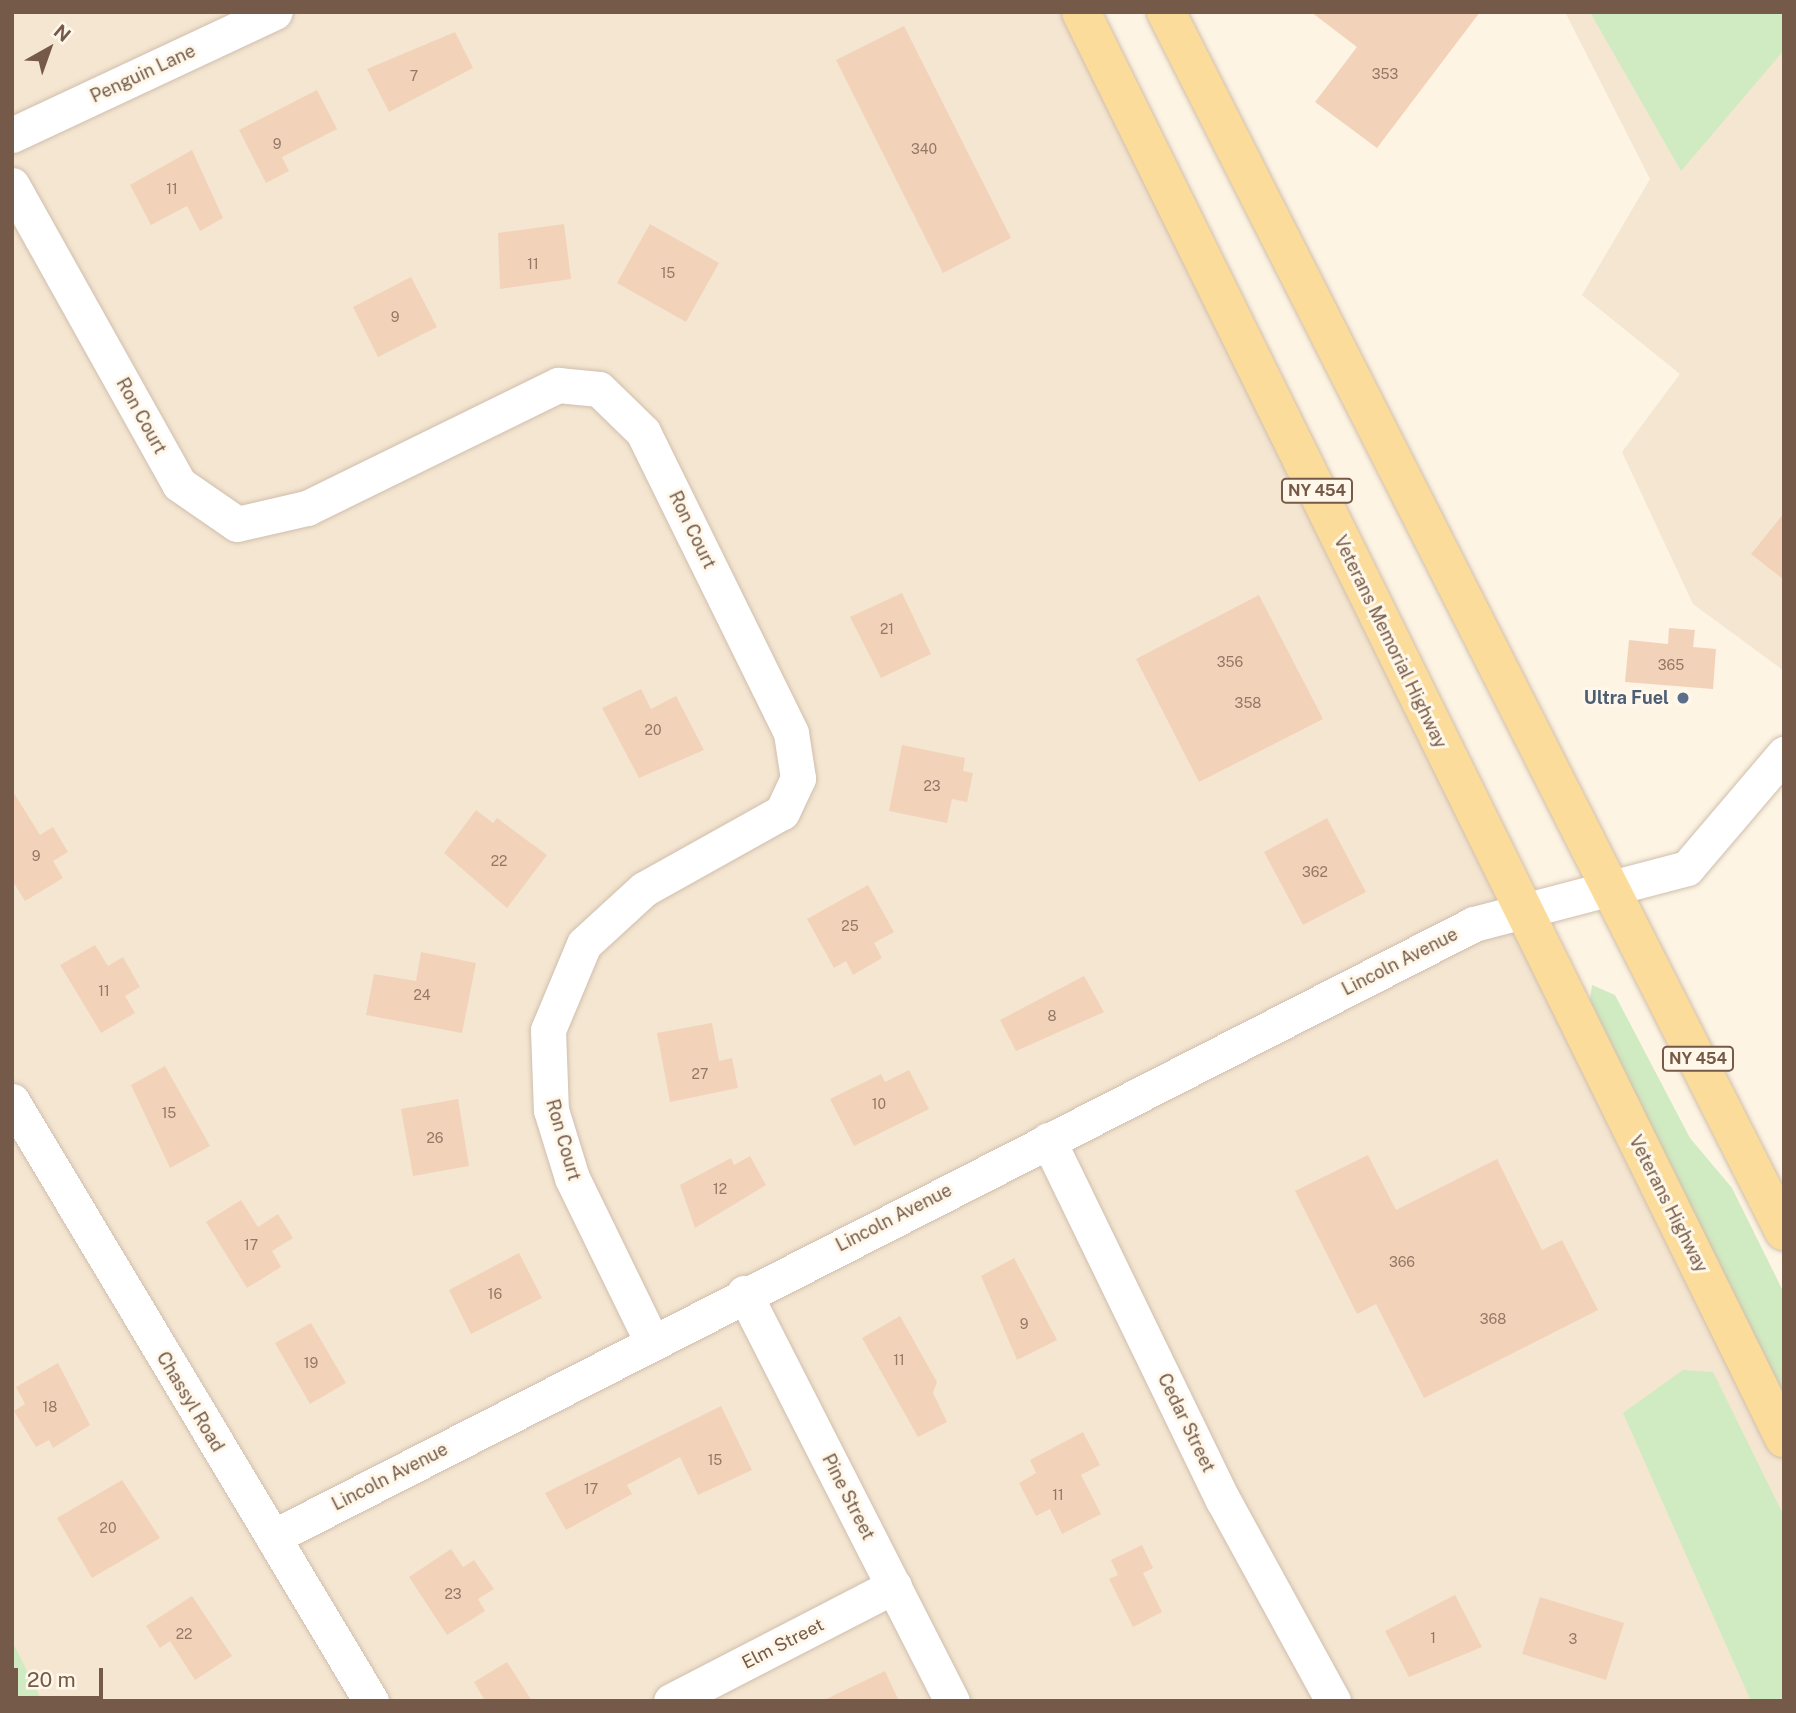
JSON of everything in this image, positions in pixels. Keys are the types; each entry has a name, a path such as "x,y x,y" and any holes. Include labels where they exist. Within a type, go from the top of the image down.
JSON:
{"main road":[{"name":"Veterans Memorial Highway","path":"1081,12 1551,971"},
{"name":"NY 454","path":"1166,12 1612,887 1784,1231"},
{"name":"Veterans Highway","path":"1551,971 1784,1438"}],"street":[{"name":"Penguin Lane","path":"12,135 275,12"},
{"name":"Ron Court","path":"12,186 179,484 237,524 306,508 558,385 599,389 643,432 791,733 798,778 782,812 643,889 584,944 548,1030 551,1110 572,1178 652,1342"},
{"name":"Lincoln Avenue","path":"272,1537 744,1293 1474,924 1687,868 1784,754"},
{"name":"Chassyl Road","path":"12,1101 370,1701"},
{"name":"Cedar Street","path":"1048,1140 1223,1500 1333,1701"},
{"name":"Pine Street","path":"744,1293 952,1701"},
{"name":"Elm Street","path":"671,1701 894,1586"}],"shaded area":[{"path":"12,12 1080,12 1784,1438 1784,1701 12,1701"},
{"path":"1565,12 1784,12 1784,671 1693,604 1622,452 1680,374 1582,295 1650,179"}],"green space":[{"path":"1590,12 1784,12 1784,50 1681,171"},
{"path":"1592,985 1615,995 1690,1138 1732,1188 1784,1293 1784,1399 1590,1000"},
{"path":"1683,1370 1713,1372 1784,1516 1784,1701 1751,1701 1623,1413"},
{"path":"12,1641 42,1701 12,1701"}],"building":[{"path":"1311,12 1480,12 1377,148 1315,102 1357,47"},
{"path":"904,26 1011,238 943,273 836,60"},
{"path":"455,32 473,68 389,112 367,69"},
{"path":"317,90 337,129 282,157 289,171 266,183 239,130"},
{"path":"192,150 223,218 200,231 187,206 151,225 130,185"},
{"path":"564,224 571,279 500,289 498,233"},
{"path":"650,224 719,263 686,322 617,283"},
{"path":"411,277 437,327 378,357 353,307"},
{"path":"1784,513 1784,580 1751,554"},
{"path":"902,593 931,654 881,678 850,617"},
{"path":"1259,595 1323,719 1199,782 1136,659"},
{"path":"1669,628 1695,630 1693,647 1716,649 1713,689 1625,682 1629,640 1668,644"},
{"path":"641,689 651,709 676,696 704,750 639,778 602,708"},
{"path":"902,745 965,758 963,771 973,773 967,802 952,799 947,823 889,811"},
{"path":"12,790 40,835 53,827 68,852 53,861 63,878 25,901 12,880"},
{"path":"476,810 493,823 497,818 547,855 507,908 444,853"},
{"path":"1327,818 1366,892 1303,925 1264,852"},
{"path":"868,885 894,932 874,943 882,958 853,975 846,961 834,968 807,919"},
{"path":"95,945 108,966 123,957 140,987 125,996 135,1013 101,1033 60,965"},
{"path":"421,952 476,963 462,1033 366,1015 374,974 416,981"},
{"path":"1084,976 1104,1012 1016,1051 1000,1020"},
{"path":"712,1023 719,1061 732,1058 738,1088 670,1102 657,1033"},
{"path":"165,1066 210,1146 170,1168 131,1085"},
{"path":"909,1070 929,1109 854,1146 830,1099 881,1074 885,1082"},
{"path":"458,1099 469,1166 413,1176 401,1109"},
{"path":"1368,1155 1396,1210 1497,1159 1542,1250 1562,1240 1598,1310 1424,1398 1376,1304 1357,1314 1295,1191"},
{"path":"750,1156 766,1185 695,1228 680,1185 731,1158 734,1165"},
{"path":"241,1200 258,1227 278,1214 293,1238 272,1251 281,1267 247,1288 206,1222"},
{"path":"519,1253 542,1298 471,1334 449,1290"},
{"path":"1014,1258 1057,1340 1017,1360 981,1276"},
{"path":"900,1316 937,1382 933,1393 947,1422 918,1437 862,1338"},
{"path":"311,1323 346,1383 310,1404 275,1343"},
{"path":"58,1363 90,1425 53,1448 49,1440 36,1447 14,1411 25,1404 16,1387"},
{"path":"721,1406 752,1470 698,1495 680,1457 627,1485 632,1494 566,1530 545,1493"},
{"path":"1083,1432 1100,1465 1081,1475 1101,1514 1062,1534 1050,1509 1036,1516 1019,1483 1036,1473 1030,1460"},
{"path":"122,1480 160,1538 92,1578 57,1518"},
{"path":"1142,1545 1153,1568 1143,1573 1162,1612 1133,1627 1109,1579 1118,1575 1111,1560"},
{"path":"451,1549 463,1567 474,1560 494,1589 478,1599 485,1611 447,1635 409,1577"},
{"path":"1455,1595 1482,1647 1409,1677 1385,1631"},
{"path":"192,1596 232,1656 195,1680 170,1641 160,1648 146,1626"},
{"path":"1540,1597 1624,1623 1606,1680 1522,1654"},
{"path":"507,1662 532,1701 485,1701 474,1682"},
{"path":"885,1671 899,1701 822,1701"}],"place":[{"name":"Ultra Fuel","path":"1683,698"}]}
